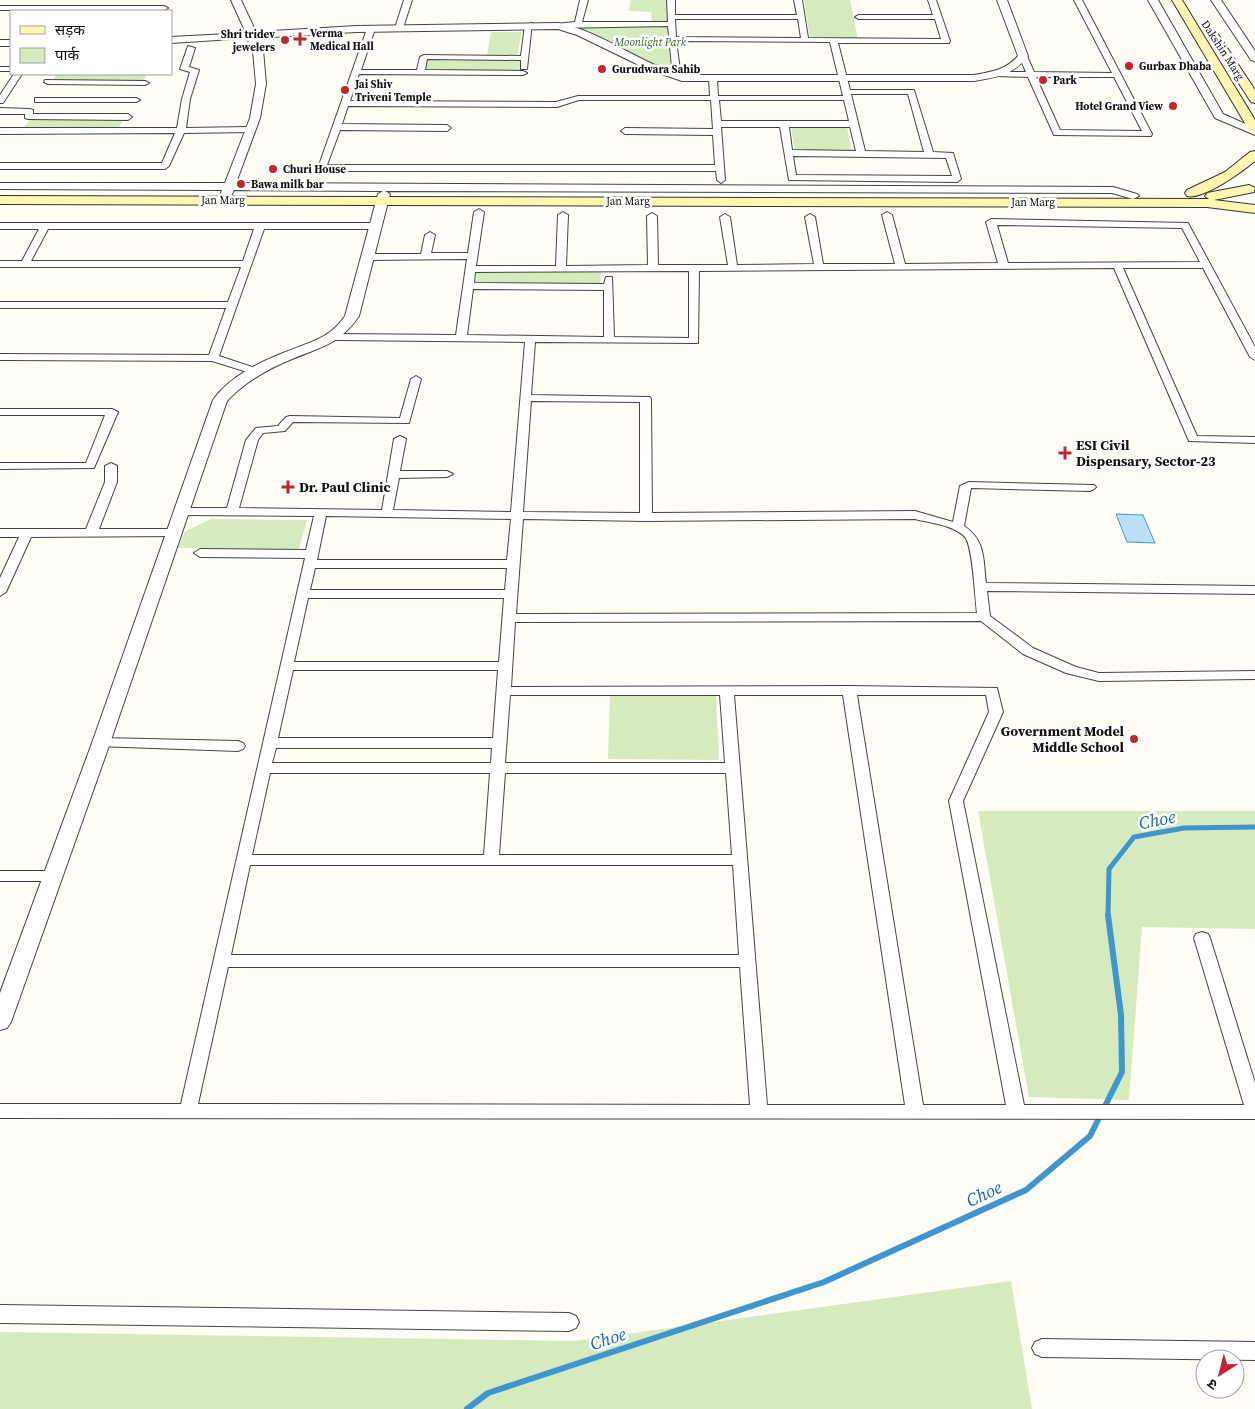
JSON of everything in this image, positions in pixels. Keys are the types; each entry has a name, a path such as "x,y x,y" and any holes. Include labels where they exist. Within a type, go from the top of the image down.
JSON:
{"main road":[{"name":"Dakshin Marg","path":"1177,0 1255,131"},
{"name":"Dakshin Marg","path":"1207,25 1255,100"},
{"path":"1185,200 1230,175 1255,155"},
{"name":"Jan Marg","path":"0,193 383,197 1185,200 1235,193 1252,186"},
{"path":"1252,186 1247,196 1255,208"},
{"name":"Jan Marg","path":"0,200 227,194"},
{"name":"Jan Marg","path":"383,197 1133,196 1255,208"},
{"path":"1185,200 1233,212 1255,220"}],"street":[{"path":"76,8 81,0"},
{"path":"236,0 256,34"},
{"path":"399,28 408,0"},
{"path":"578,24 584,0"},
{"path":"671,0 672,39 677,77"},
{"path":"798,0 805,41"},
{"path":"672,39 946,41 932,0"},
{"path":"1002,0 1023,56 1057,133 1148,134 1078,0"},
{"path":"1153,0 1219,116 1255,131"},
{"path":"1216,0 1255,58"},
{"path":"0,8 53,10 76,8 164,8"},
{"path":"227,194 255,118 261,84 258,50 254,47 256,34 251,8"},
{"path":"172,40 371,28 558,26 672,20 801,17"},
{"path":"859,17 938,17"},
{"path":"355,72 420,72 522,77 529,26"},
{"path":"558,26 568,28 662,73 677,77 713,79 974,78 997,74 1117,75"},
{"path":"371,28 322,168 720,168"},
{"path":"834,41 860,154"},
{"path":"0,166 164,166 181,130 186,98 195,70 180,69 191,48"},
{"path":"997,74 1015,67 1023,56"},
{"path":"420,72 424,58 525,58"},
{"path":"0,101 17,75"},
{"path":"20,130 52,75"},
{"path":"122,130 150,75"},
{"path":"713,79 721,180"},
{"path":"48,82 146,83"},
{"path":"345,103 557,105 578,98 714,98 911,92 928,155"},
{"path":"38,100 136,100"},
{"path":"0,111 29,114 128,117"},
{"path":"625,131 784,124 853,124"},
{"path":"784,124 792,178 957,179 950,155 789,153"},
{"path":"337,126 447,128"},
{"path":"0,142 4,131 20,130 250,130"},
{"path":"0,186 227,194 1113,190 1133,196"},
{"path":"0,1022 101,743 164,555 174,533 180,510 220,400 231,387 257,372 336,337 346,326 352,316 383,197"},
{"path":"461,339 479,212"},
{"path":"561,269 563,214"},
{"path":"887,215 901,267"},
{"path":"652,216 653,268"},
{"path":"725,217 732,268"},
{"path":"810,217 819,267"},
{"path":"1004,266 991,222 1185,226 1255,357"},
{"path":"0,226 376,226"},
{"path":"24,264 45,226"},
{"path":"213,358 260,226"},
{"path":"425,257 430,235"},
{"path":"368,257 473,256"},
{"path":"0,264 247,264"},
{"path":"1117,265 1193,439 1255,440"},
{"path":"471,269 1206,265"},
{"path":"609,268 609,340"},
{"path":"336,337 694,341 694,268"},
{"path":"469,286 609,287"},
{"path":"0,305 233,305"},
{"path":"491,860 530,340"},
{"path":"0,357 213,358 257,372"},
{"path":"232,511 252,440 260,430 281,429 290,419 405,422 416,380"},
{"path":"525,398 646,399 646,517"},
{"path":"0,412 112,412 90,466 0,466"},
{"path":"387,513 400,439"},
{"path":"91,533 111,482 111,466"},
{"path":"393,475 447,474"},
{"path":"958,527 966,486 973,484 1090,487"},
{"path":"180,510 646,517 915,515 958,527 971,536 976,549 984,618"},
{"path":"188,1111 321,512"},
{"path":"0,533 174,533"},
{"path":"1,588 27,533"},
{"path":"200,553 310,559 513,564"},
{"path":"981,587 1255,590"},
{"path":"302,594 510,594"},
{"path":"509,618 984,618 1011,640 1035,654 1070,670 1098,677 1255,676"},
{"path":"287,666 506,666"},
{"path":"727,690 759,1111"},
{"path":"849,690 915,1110"},
{"path":"503,691 992,690 996,712 956,801 1016,1110"},
{"path":"101,743 238,746"},
{"path":"270,743 500,743"},
{"path":"264,768 733,768"},
{"path":"244,860 740,860"},
{"path":"0,876 52,876"},
{"path":"0,1111 1063,1110 1255,1112 1202,938"},
{"path":"221,961 747,961"},
{"path":"0,1314 569,1322"},
{"path":"1042,1348 1255,1351"}],"green space":[{"name":"Moonlight Park","path":"631,0 672,0 670,72 563,22 652,22 651,12 629,11"},
{"path":"804,0 850,0 858,40 810,40"},
{"path":"491,32 522,32 517,56 487,55"},
{"path":"424,57 525,58 523,73 420,72"},
{"path":"56,75 146,75 143,82 52,81"},
{"path":"30,118 124,118 117,131 22,131"},
{"path":"791,127 847,127 852,151 795,151"},
{"path":"477,272 601,272 600,284 475,283"},
{"path":"211,519 307,520 299,549 178,548 184,532"},
{"path":"610,695 716,695 719,760 608,759"},
{"path":"978,811 1255,811 1255,929 1142,927 1129,1100 1029,1097"},
{"path":"1011,1281 1032,1409 0,1409 0,1332 575,1341"}],"water":[{"path":"1116,514 1143,515 1155,543 1127,542"}],"waterway":[{"name":"Choe","path":"1108,915 1109,869 1134,837 1184,828 1255,827"},
{"name":"Choe","path":"467,1409 488,1393 824,1282 1026,1190 1090,1136 1122,1072 1121,1015 1108,915"}],"place":[{"name":"Verma Medical Hall","path":"300,39"},
{"name":"Shri tridev jewelers","path":"285,40"},
{"name":"Gurbax Dhaba","path":"1129,66"},
{"name":"Gurudwara Sahib","path":"602,69"},
{"name":"Park","path":"1043,80"},
{"name":"Jai Shiv Triveni Temple","path":"345,90"},
{"name":"Hotel Grand View","path":"1173,106"},
{"name":"Churi House","path":"273,169"},
{"name":"Bawa milk bar","path":"241,184"},
{"name":"ESI Civil Dispensary, Sector-23","path":"1065,453"},
{"name":"Dr. Paul Clinic","path":"288,487"},
{"name":"Government Model Middle School","path":"1134,739"}]}
